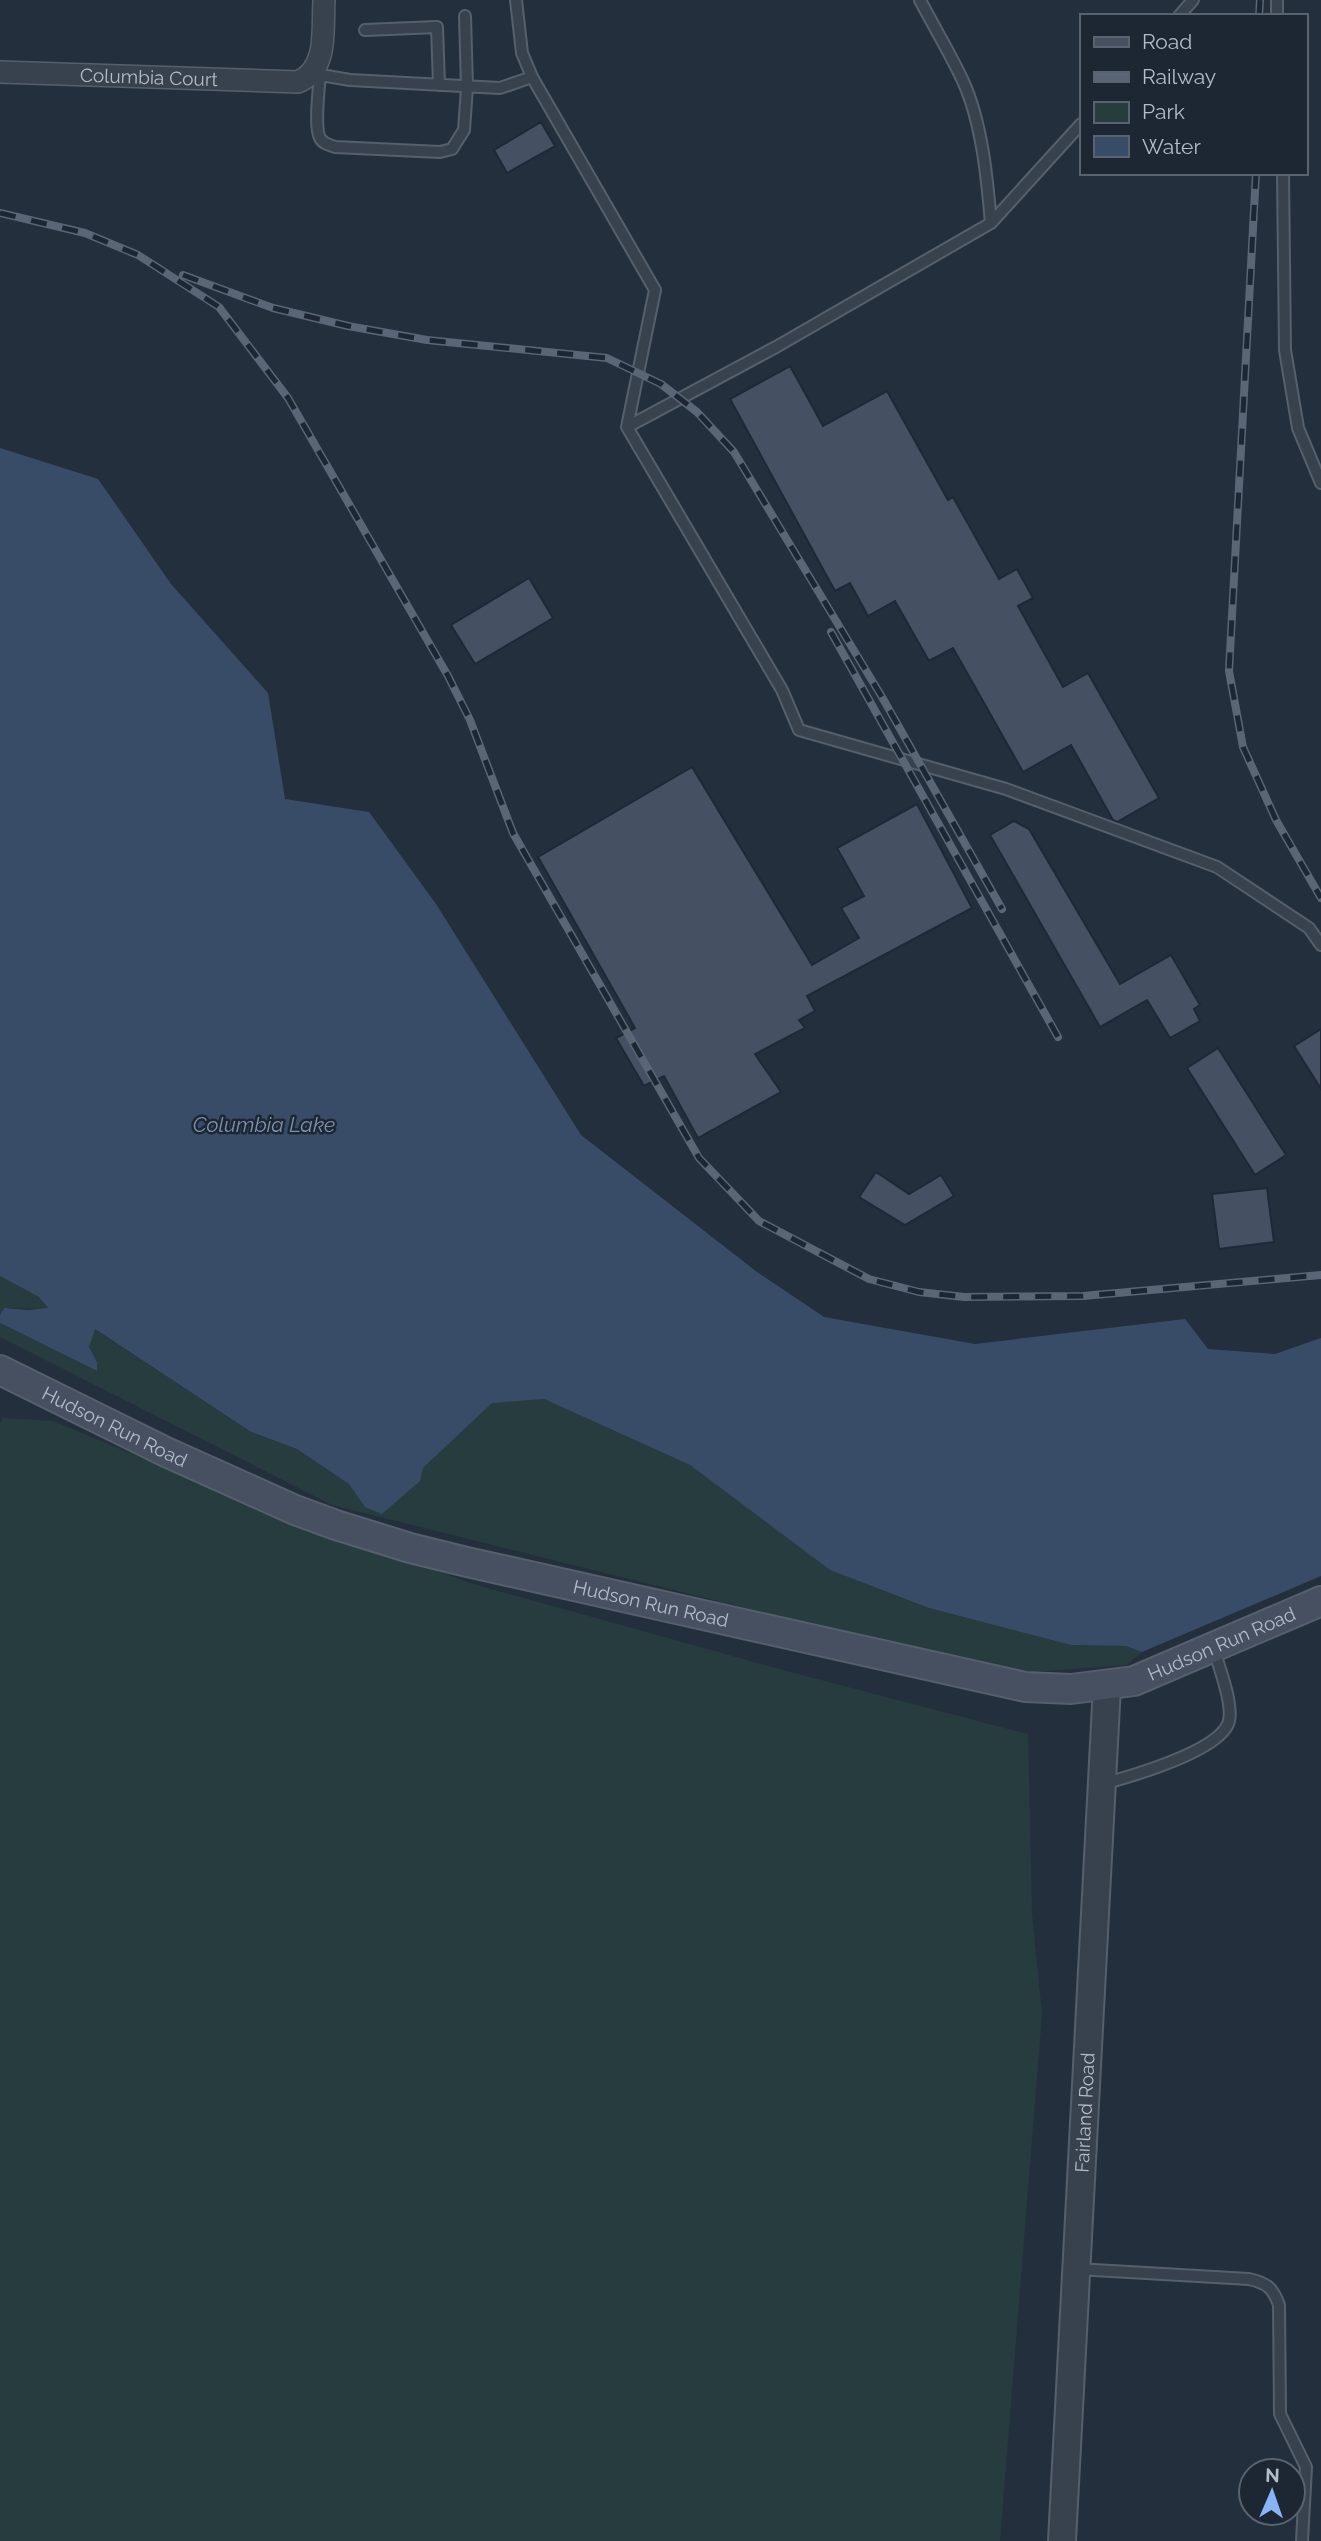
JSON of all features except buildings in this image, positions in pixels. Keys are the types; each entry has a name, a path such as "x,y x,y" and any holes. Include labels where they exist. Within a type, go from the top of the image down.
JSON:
{"main road":[{"name":"Hudson Run Road","path":"0,1370 244,1487 336,1525 410,1548 1025,1687 1071,1689 1134,1681 1321,1601"}],"street":[{"path":"310,77 320,58 324,0"},
{"name":"Columbia Court","path":"0,72 310,77"},
{"name":"Fairland Road","path":"1062,2541 1107,1686"}],"lane":[{"path":"516,0 522,53 532,77 655,290 627,428 782,690 799,730 1006,789 1217,867 1309,928 1321,945"},
{"path":"920,0 964,83 988,180 991,223"},
{"path":"1181,14 1193,0"},
{"path":"466,16 467,87 464,130 452,149 440,152 335,147 318,137 310,77 467,87 500,88 532,77"},
{"path":"365,30 437,27 439,85"},
{"path":"627,428 776,347 991,223 1080,125"},
{"path":"1283,175 1284,350 1298,428 1321,483"},
{"path":"1103,1784 1160,1766 1193,1752 1220,1734 1228,1723 1230,1709 1213,1647"},
{"path":"1077,2269 1250,2279 1265,2282 1275,2292 1279,2305 1280,2414 1306,2468 1301,2541"}],"green space":[{"path":"0,1276 39,1297 49,1309 4,1308 0,1315"},
{"path":"0,1323 96,1371 97,1362 89,1347 94,1329 251,1432 297,1449 350,1484 365,1507 423,1468 492,1402 544,1399 690,1465 830,1570 929,1608 1071,1645 1126,1646 1142,1652 1126,1665 1034,1672 951,1659 332,1505 0,1337"},
{"path":"3,1418 53,1421 195,1480 470,1583 779,1669 1028,1734 1032,1914 1042,2014 1000,2541 0,2541 0,1423"}],"water":[{"name":"Columbia Lake","path":"0,448 98,479 171,584 268,693 285,799 369,812 436,904 581,1135 757,1272 824,1317 975,1344 1185,1319 1208,1349 1275,1354 1321,1338 1321,1576 1142,1652 1126,1646 1071,1645 929,1608 830,1570 690,1465 544,1399 492,1403 423,1468 420,1481 382,1514 365,1507 349,1484 297,1449 251,1432 95,1329 89,1347 97,1362 97,1371 0,1323 4,1308 48,1308 39,1297 0,1276"}],"railway":[{"path":"1259,14 1260,0"},
{"path":"1256,175 1229,671 1243,747 1276,820 1321,898"},
{"path":"0,213 85,233 138,255 219,307 288,398 448,676 470,720 513,833 699,1158 759,1221 869,1279 919,1292 964,1297 1083,1296 1321,1275"},
{"path":"183,275 273,308 348,326 427,340 607,358 661,384 697,412 734,452 882,697 1002,909"},
{"path":"831,632 1058,1037"}]}
